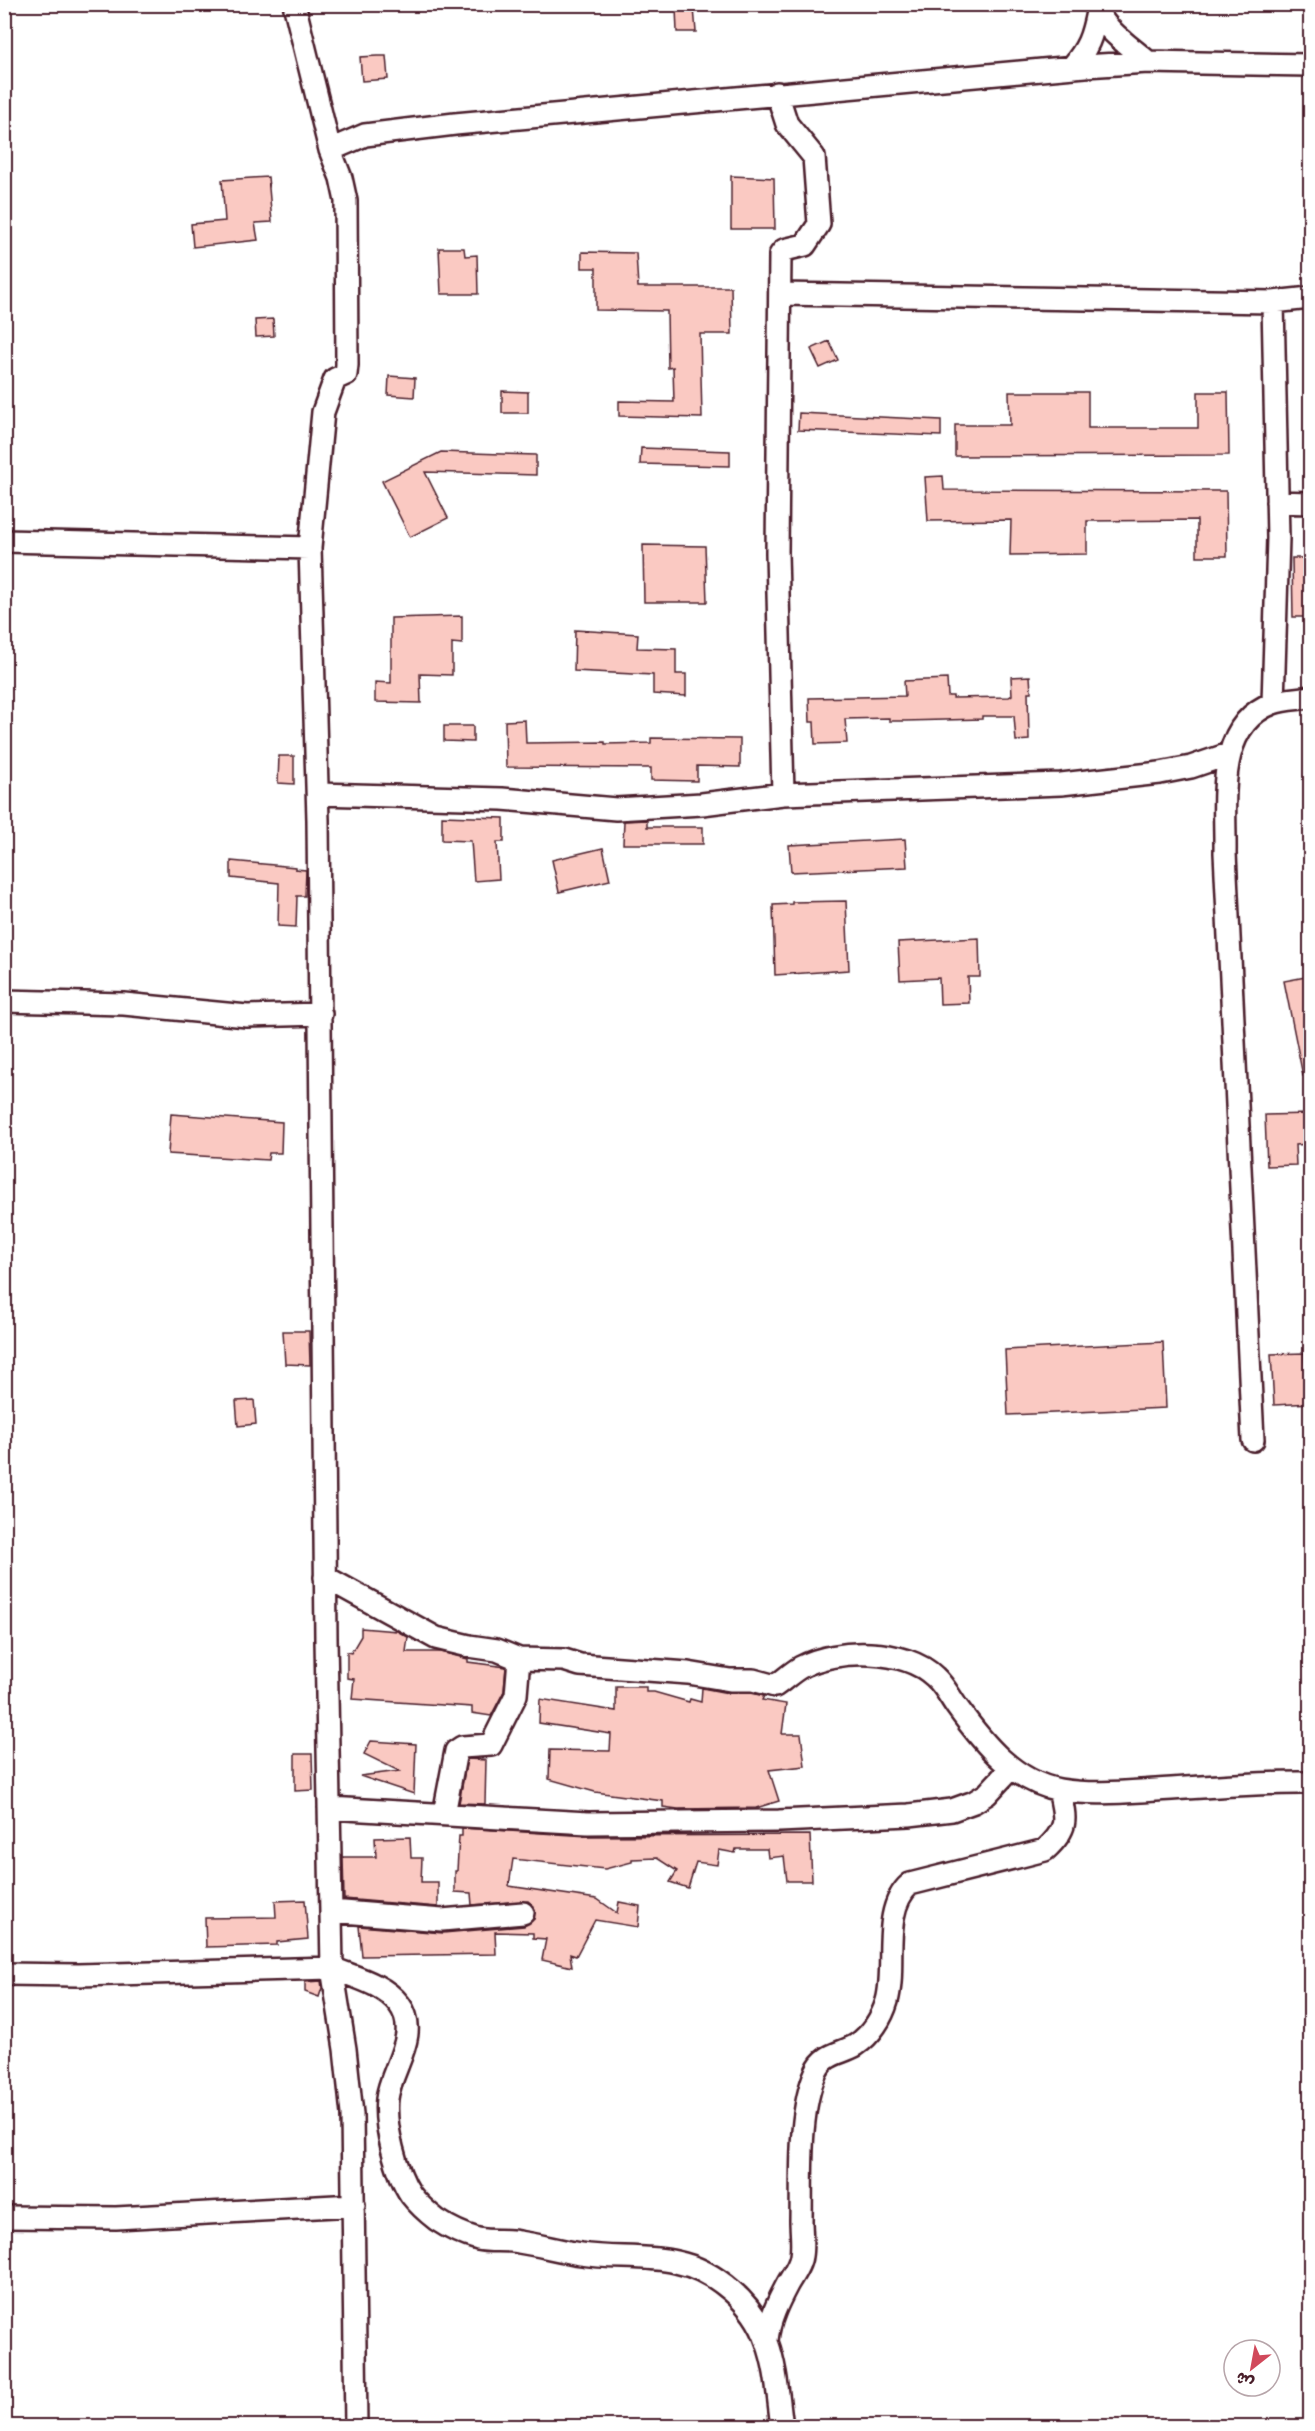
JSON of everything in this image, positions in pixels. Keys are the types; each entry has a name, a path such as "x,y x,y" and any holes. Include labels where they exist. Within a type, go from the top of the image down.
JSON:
{"street":[{"path":"294,4 330,150 341,178 346,201 347,365 346,374 335,379 325,403 310,548 318,794 325,1577 332,1968 345,2049 352,2115 356,2427"},
{"path":"1096,8 1110,29 1148,62"},
{"path":"1071,67 1086,50 1092,35 1096,8"},
{"path":"330,150 365,135 455,124 1071,67 1148,62 1311,65"},
{"path":"777,93 787,124 814,156 819,224 805,245 784,250 780,255 777,553 783,794"},
{"path":"780,294 1273,302 1311,298"},
{"path":"1273,302 1277,501 1274,703"},
{"path":"1277,501 1311,502"},
{"path":"4,541 310,548"},
{"path":"1252,1440 1225,853 1226,767 1233,743 1246,722 1274,703 1311,697"},
{"path":"318,794 502,799 616,809 702,804 783,794 1061,784 1160,773 1191,767 1229,754"},
{"path":"4,1001 124,1004 248,1016 321,1014"},
{"path":"325,1577 436,1638 497,1650 519,1659 564,1660 580,1665 688,1673 730,1680 753,1680 775,1686 802,1666 845,1654 877,1653 915,1665 935,1677 975,1732 1011,1768 1032,1781 1059,1790 1101,1793 1311,1783"},
{"path":"444,1814 456,1751 462,1748 491,1745 516,1695 519,1659"},
{"path":"329,1808 444,1814 505,1820 588,1822 779,1821 909,1815 952,1810 974,1802 987,1794 1011,1768"},
{"path":"767,2340 768,2327 801,2257 806,2099 816,2070 823,2061 832,2054 854,2046 868,2035 882,2013 887,1999 894,1914 898,1900 910,1884 1046,1850 1061,1836 1065,1816 1059,1790"},
{"path":"331,1911 442,1920 523,1913"},
{"path":"4,1974 78,1975 332,1968 370,1983 387,1993 399,2004 405,2016 406,2034 403,2052 387,2098 387,2121 393,2152 403,2178 410,2194 422,2207 438,2220 479,2239 516,2241 582,2255 654,2259 690,2266 724,2282 744,2304 767,2340 773,2361 782,2427"},
{"path":"4,2217 116,2218 354,2205"}],"building":[{"path":"676,8 694,8 696,32 677,32"},
{"path":"386,56 388,79 362,81 360,57"},
{"path":"731,176 774,178 775,229 731,229"},
{"path":"268,177 272,222 255,223 258,240 193,247 191,224 225,221 222,180"},
{"path":"439,248 464,248 465,256 477,255 478,294 441,294"},
{"path":"582,252 636,253 638,287 731,287 732,334 700,334 702,418 619,416 619,401 674,402 673,367 668,368 667,311 596,310 596,268 582,268"},
{"path":"273,319 274,336 256,337 255,320"},
{"path":"829,341 838,360 820,368 811,349"},
{"path":"389,376 415,378 414,397 388,395"},
{"path":"502,391 528,392 528,413 502,413"},
{"path":"1009,392 1088,392 1088,428 1198,428 1198,392 1228,392 1229,455 955,456 955,425 1010,425"},
{"path":"799,413 941,420 941,436 798,430"},
{"path":"641,448 730,451 730,466 640,464"},
{"path":"441,452 536,455 536,475 425,472 448,518 410,537 382,481"},
{"path":"943,476 944,490 1226,491 1227,556 1197,556 1197,520 1087,521 1087,554 1010,555 1011,520 928,521 925,477"},
{"path":"643,545 705,546 707,602 644,602"},
{"path":"1292,558 1311,558 1311,617 1293,617"},
{"path":"462,616 462,644 452,643 452,675 420,674 421,703 375,702 375,682 391,683 391,618"},
{"path":"575,630 638,634 637,648 676,649 676,674 686,674 686,696 653,694 653,675 574,671"},
{"path":"1030,676 1029,740 1016,741 1014,716 982,716 982,719 905,721 889,721 889,718 845,719 847,743 815,744 814,722 810,722 809,698 905,696 904,681 947,679 948,696 953,696 953,698 1009,697 1012,695 1011,677"},
{"path":"525,720 526,743 651,743 651,738 740,739 740,767 697,766 697,781 651,780 651,768 506,767 505,721"},
{"path":"444,726 473,726 473,742 444,741"},
{"path":"279,756 294,756 294,784 278,783"},
{"path":"442,816 504,818 504,842 497,842 499,879 474,881 471,841 442,840"},
{"path":"647,820 647,827 703,827 703,844 623,844 624,821"},
{"path":"905,839 907,867 791,872 789,845"},
{"path":"603,848 610,880 559,892 552,860"},
{"path":"231,861 306,870 305,896 297,896 296,927 278,926 279,883 231,878"},
{"path":"846,901 849,970 775,975 773,905 792,904 792,902"},
{"path":"979,938 980,977 968,977 969,1003 940,1004 939,978 900,980 898,942"},
{"path":"1311,976 1311,1075 1303,1076 1284,981"},
{"path":"171,1114 282,1122 281,1153 269,1153 268,1160 168,1154"},
{"path":"1311,1114 1311,1144 1295,1145 1296,1165 1267,1166 1265,1115"},
{"path":"283,1331 309,1331 310,1365 285,1364"},
{"path":"1163,1342 1166,1408 1008,1415 1005,1350"},
{"path":"1304,1353 1305,1371 1311,1371 1311,1403 1274,1405 1271,1354"},
{"path":"254,1400 256,1424 238,1426 236,1401"},
{"path":"361,1628 397,1631 408,1637 406,1652 441,1652 468,1659 468,1662 506,1667 504,1691 491,1716 472,1713 472,1707 352,1699 354,1679 347,1678 347,1652 351,1653 361,1636"},
{"path":"616,1687 646,1687 646,1692 654,1692 689,1702 690,1699 701,1702 702,1688 728,1693 751,1693 764,1696 762,1700 786,1704 782,1734 801,1734 805,1766 769,1770 779,1801 756,1808 678,1809 663,1807 663,1801 595,1792 549,1779 550,1750 610,1751 611,1734 539,1723 540,1699 616,1711"},
{"path":"371,1741 416,1744 414,1794 360,1776 399,1771 364,1754"},
{"path":"295,1754 312,1754 313,1790 295,1791"},
{"path":"467,1759 486,1760 485,1804 459,1803"},
{"path":"462,1828 588,1836 810,1835 812,1881 787,1881 784,1856 768,1858 767,1849 736,1849 735,1853 719,1850 717,1865 696,1862 688,1888 670,1882 677,1871 657,1858 632,1859 632,1862 605,1869 513,1859 509,1886 597,1899 617,1913 619,1902 640,1906 638,1927 595,1920 576,1956 570,1954 572,1967 542,1960 546,1939 533,1938 533,1933 495,1932 496,1954 362,1956 359,1926 443,1933 524,1926 534,1919 534,1906 528,1901 472,1905 471,1893 455,1892 455,1871 457,1871 459,1836 462,1836"},
{"path":"410,1837 411,1858 422,1858 421,1882 438,1882 438,1907 344,1899 343,1857 376,1857 375,1838"},
{"path":"305,1900 308,1939 277,1942 277,1945 206,1947 205,1918 276,1917 275,1901"},
{"path":"321,1981 322,1988 319,1997 305,1992 305,1982"}]}
